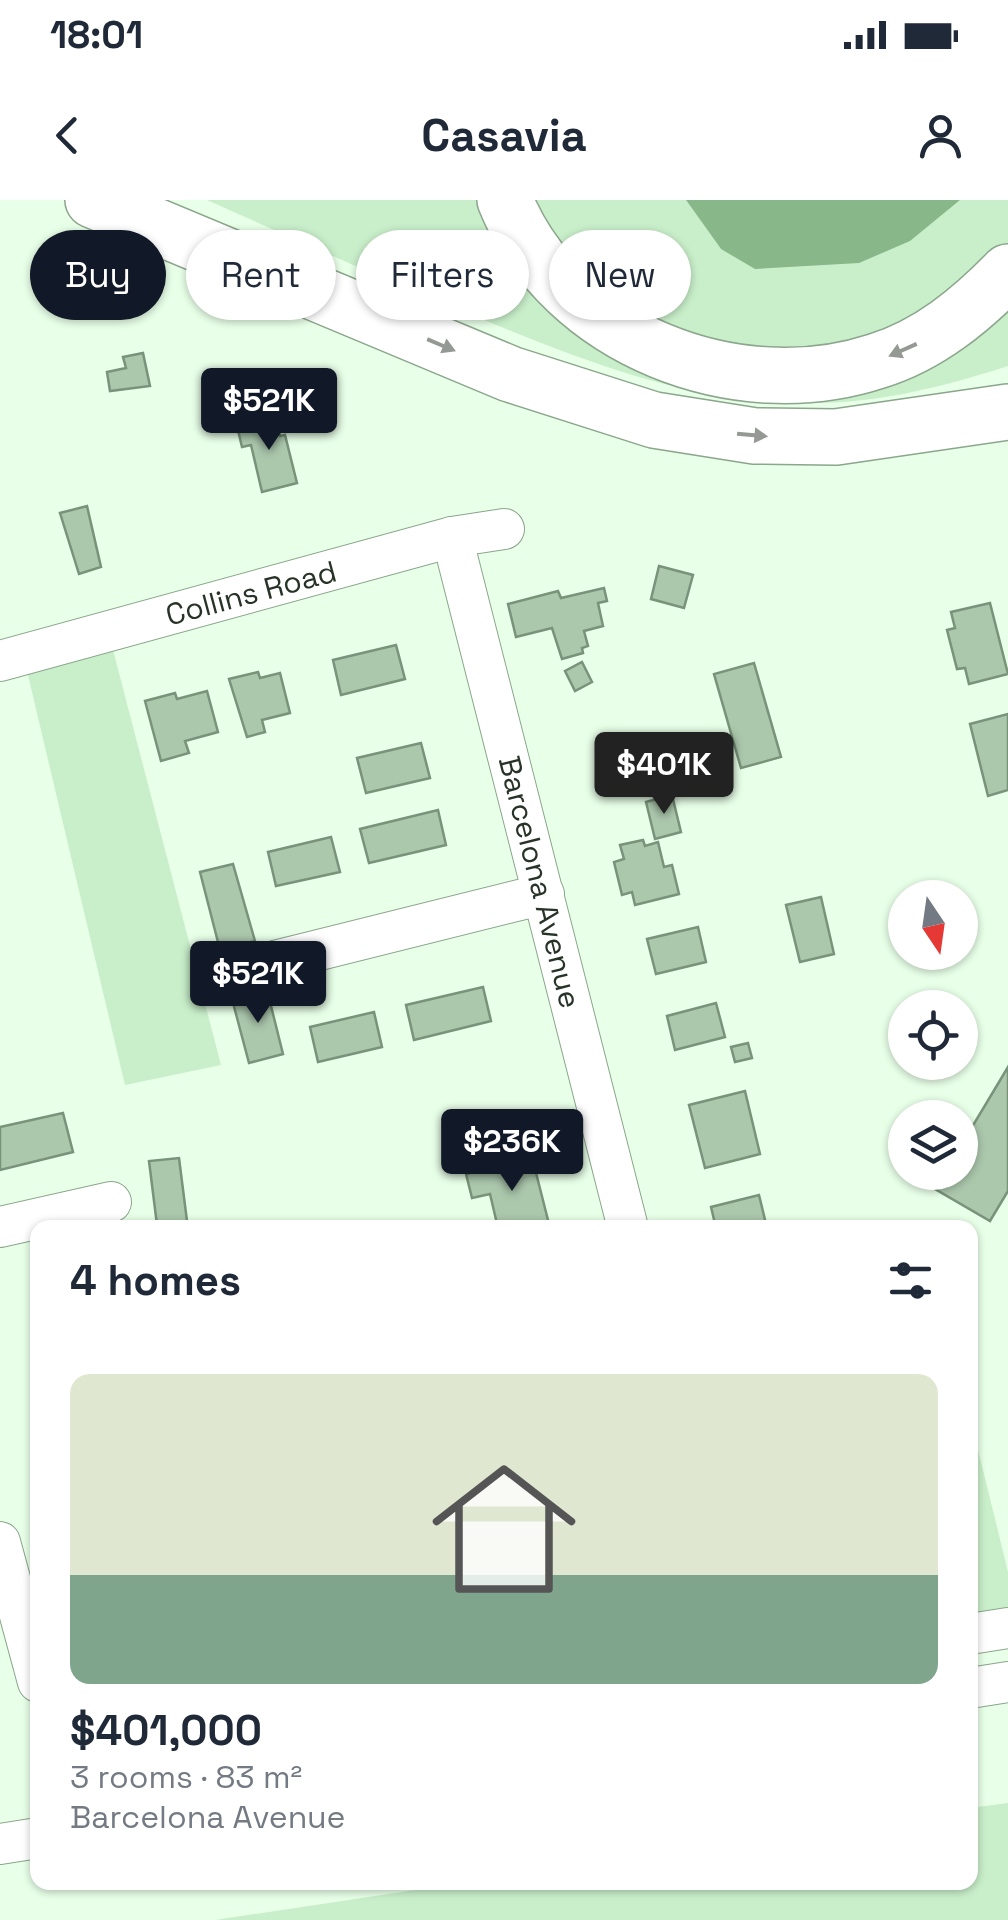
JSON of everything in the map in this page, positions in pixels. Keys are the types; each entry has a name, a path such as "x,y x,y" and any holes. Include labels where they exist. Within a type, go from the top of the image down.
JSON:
{"highway":[{"path":"93,200 510,374 654,420 755,436 836,437 998,408"},
{"path":"505,200 539,256 591,310 634,340 706,367 784,377 877,361 925,340 976,304 1008,272"}],"street":[{"name":"Collins Road","path":"0,661 452,538 504,529"},
{"name":"Barcelona Avenue","path":"452,538 626,1220"},
{"path":"275,961 544,894"},
{"path":"34,1220 111,1202"},
{"path":"0,1228 30,1221"},
{"path":"0,1542 30,1653"},
{"path":"978,1633 1008,1628"},
{"path":"978,1687 1008,1682"},
{"path":"0,1844 30,1839"}],"shaded area":[{"path":"207,200 495,200 511,230 356,230 356,266 336,257 336,230 275,230"},
{"path":"526,200 686,200 721,249 960,200 1008,200 1008,254 919,330 753,362 648,320 691,320 691,230 550,230"},
{"path":"686,200 960,200 910,241 859,263 755,269 721,249"},
{"path":"529,257 549,269 549,320 636,320 751,388 1008,291 1008,366 913,392 864,400 815,403 727,397 643,378 484,320 529,320"},
{"path":"112,646 221,1065 125,1085 27,671"},
{"path":"978,1450 1008,1572 1008,1614 978,1620"},
{"path":"1008,1803 1008,1920 215,1920 415,1890 978,1890 978,1807"}],"building":[{"path":"143,353 150,386 110,391 107,372 126,368 123,357"},
{"path":"275,416 280,436 285,435 297,483 262,492 251,445 242,447 237,426"},
{"path":"87,506 101,567 79,574 60,513"},
{"path":"659,566 693,575 684,608 651,599"},
{"path":"604,588 607,601 598,603 603,626 584,631 588,646 582,648 583,653 562,659 552,628 516,637 508,604 558,591 561,598"},
{"path":"990,603 1008,674 969,684 965,668 957,669 947,630 955,628 951,612"},
{"path":"396,645 405,679 341,695 333,660"},
{"path":"582,662 592,682 575,691 565,671"},
{"path":"754,663 781,757 741,768 714,674"},
{"path":"258,672 260,678 280,673 290,713 262,720 265,732 247,737 229,679"},
{"path":"207,691 218,732 185,741 189,753 161,761 145,701 175,693 177,699"},
{"path":"1008,714 1008,790 988,796 970,724"},
{"path":"421,743 430,778 366,793 357,758"},
{"path":"672,795 681,832 655,839 646,802"},
{"path":"438,810 446,845 369,863 360,829"},
{"path":"331,837 340,872 276,886 268,852"},
{"path":"643,840 645,846 658,842 664,867 672,865 679,894 635,905 632,892 622,895 614,862 624,859 620,845"},
{"path":"233,864 255,941 220,950 200,872"},
{"path":"821,897 834,954 800,962 786,905"},
{"path":"698,927 706,962 656,974 647,939"},
{"path":"483,987 491,1021 414,1040 406,1005"},
{"path":"267,990 283,1054 249,1063 232,999"},
{"path":"716,1003 725,1037 675,1050 667,1016"},
{"path":"374,1012 382,1047 318,1062 310,1027"},
{"path":"748,1043 752,1058 735,1062 731,1047"},
{"path":"1008,1067 1008,1191 990,1221 937,1190 978,1190 978,1117"},
{"path":"745,1091 760,1154 705,1168 689,1105"},
{"path":"63,1113 73,1152 0,1170 0,1127"},
{"path":"532,1157 548,1220 496,1220 490,1194 472,1198 466,1174"},
{"path":"179,1158 187,1220 156,1220 149,1161"},
{"path":"759,1195 765,1220 714,1220 711,1207"}]}
